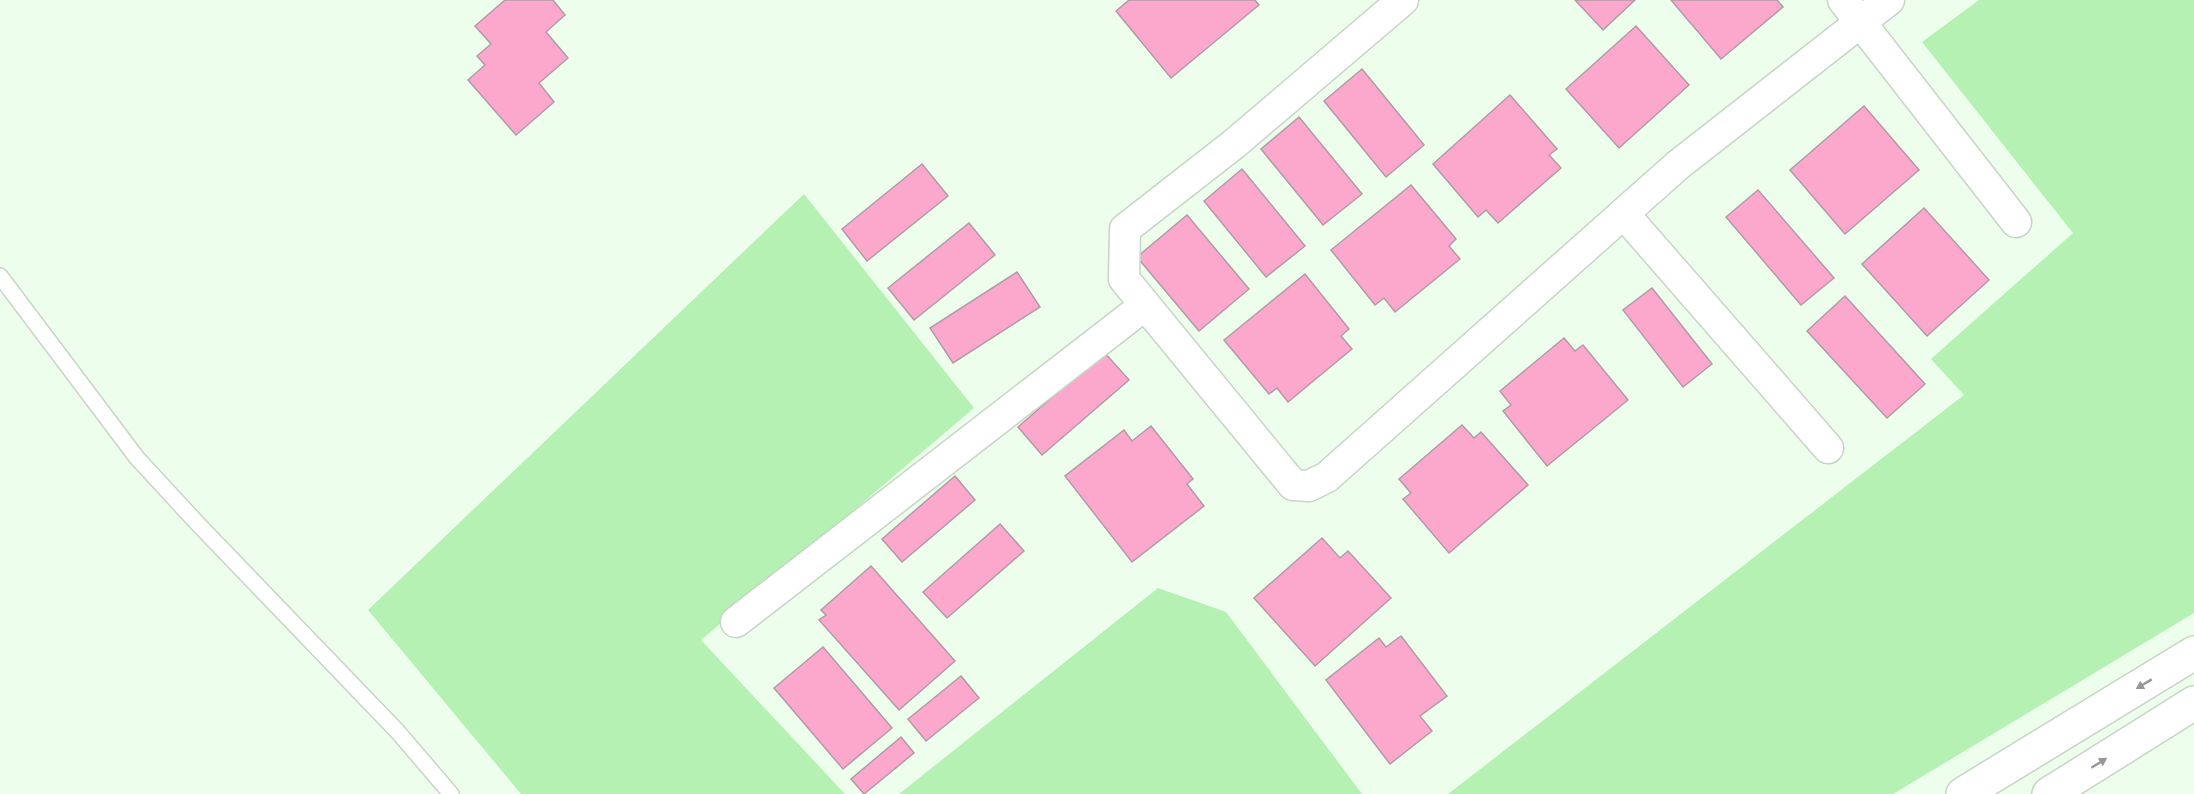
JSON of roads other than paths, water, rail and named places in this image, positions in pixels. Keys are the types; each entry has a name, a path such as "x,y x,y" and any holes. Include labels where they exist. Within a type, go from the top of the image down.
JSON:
{"street":[{"path":"1403,0 1234,144 1125,229 1124,279 1293,485 1309,486 1327,477 1852,11 1889,0"},
{"path":"1852,11 2016,222"},
{"path":"1624,214 1828,448"},
{"path":"736,622 1144,306"},
{"path":"1963,794 2194,653"},
{"path":"2049,794 2194,703"}],"lane":[{"path":"0,276 138,458 198,524 390,724 451,794"}]}
